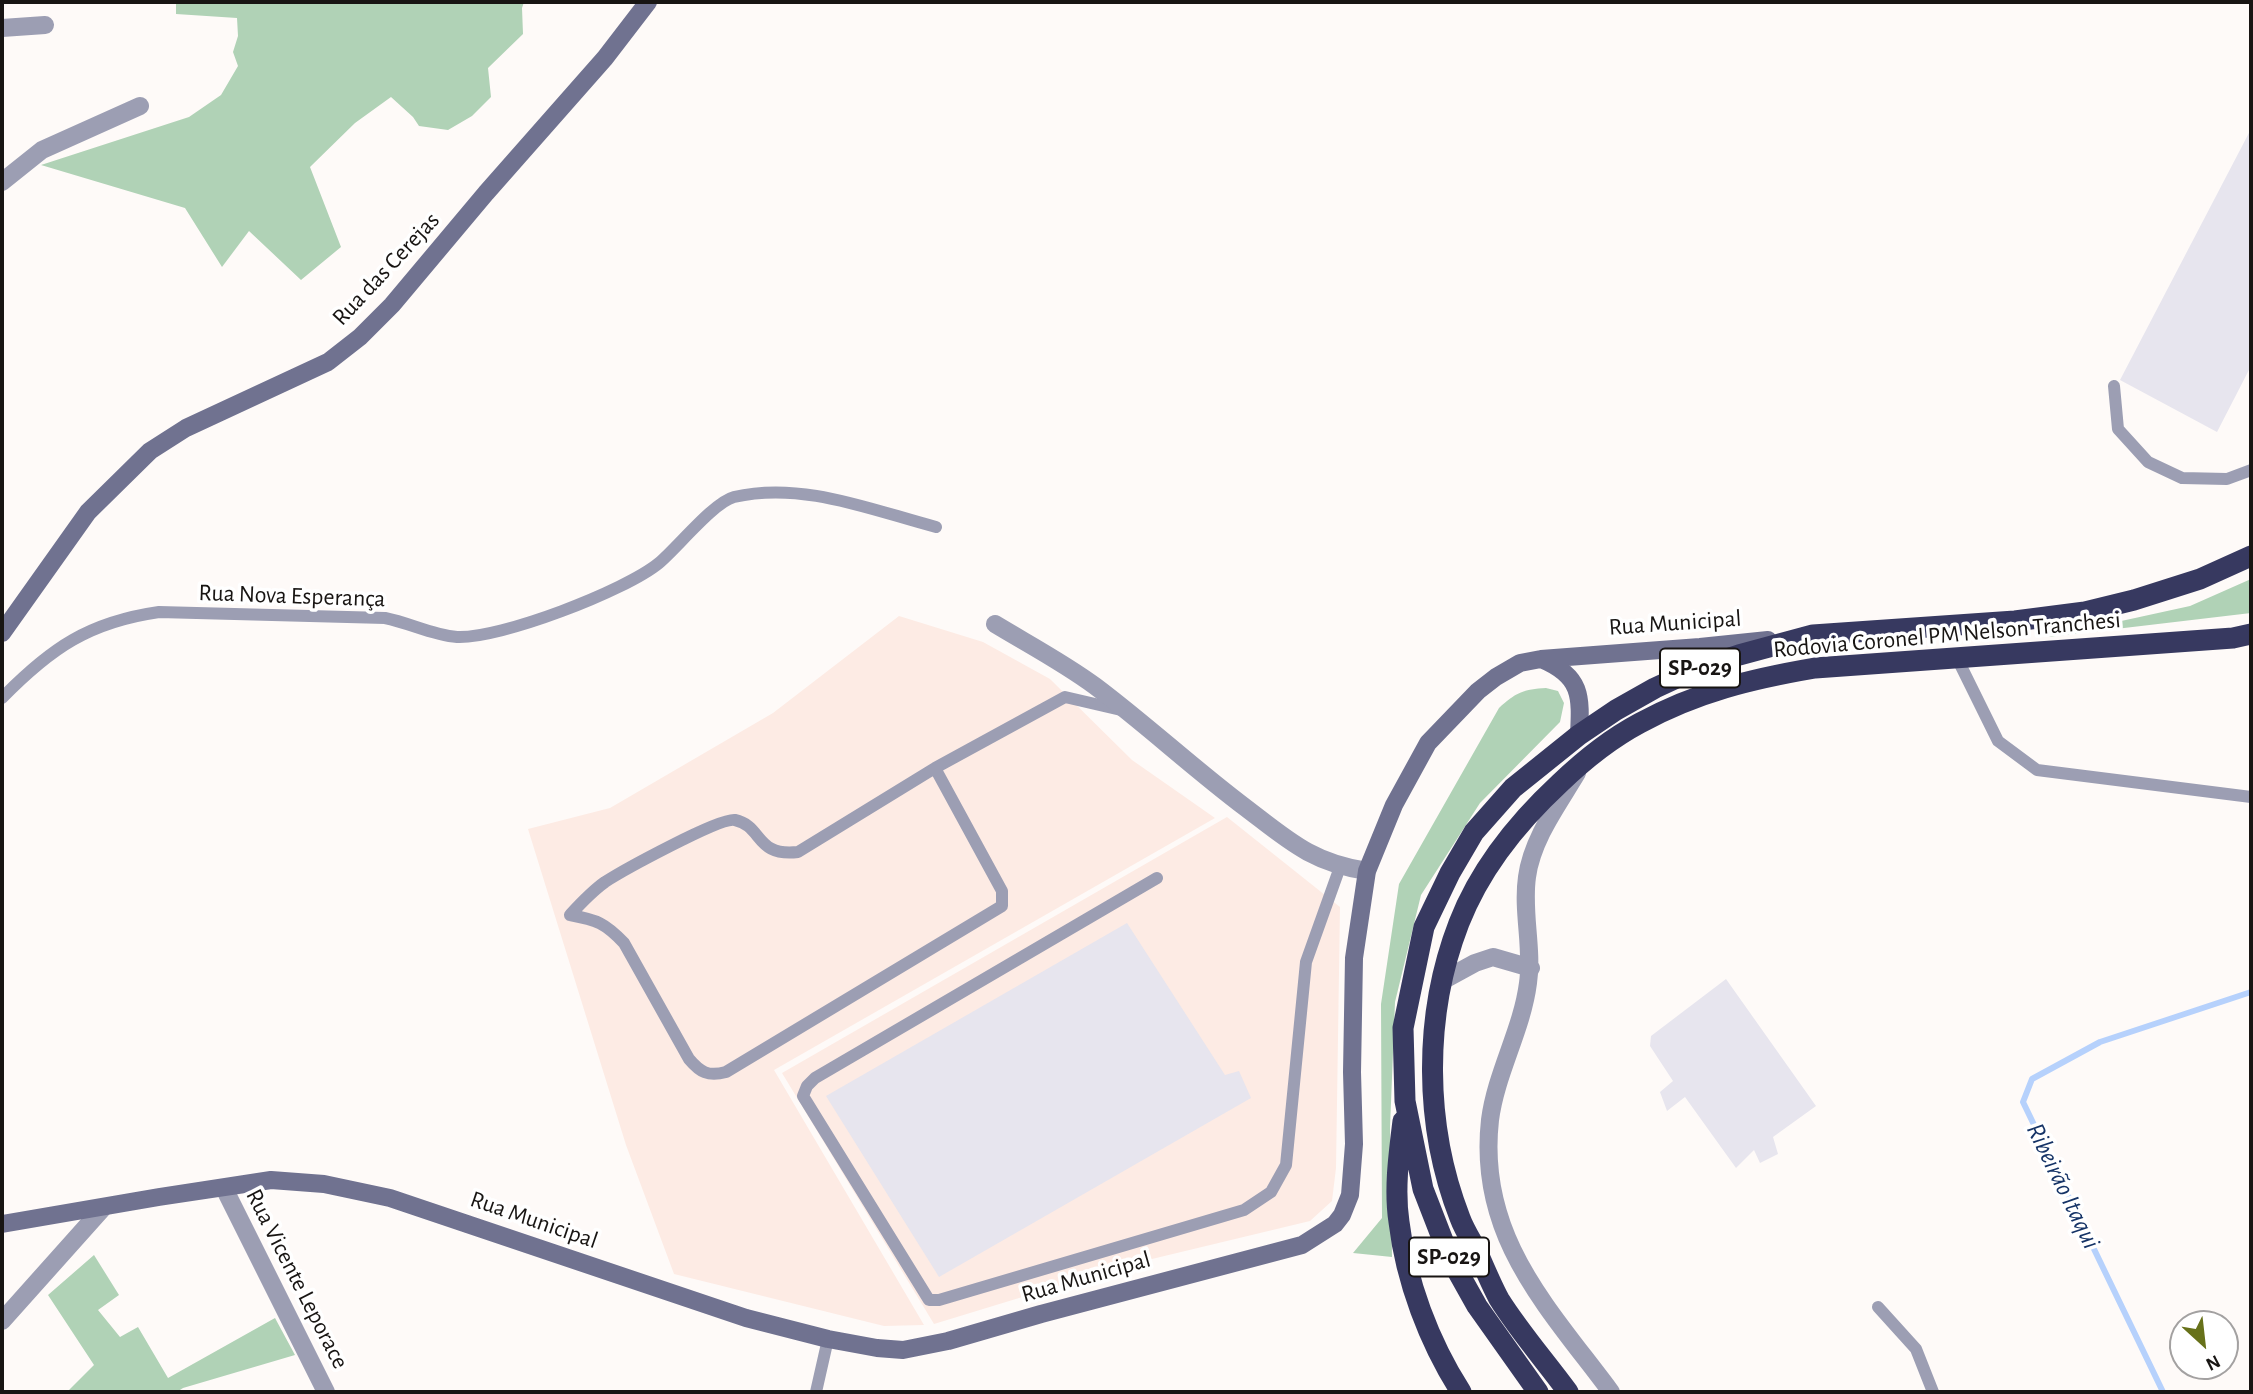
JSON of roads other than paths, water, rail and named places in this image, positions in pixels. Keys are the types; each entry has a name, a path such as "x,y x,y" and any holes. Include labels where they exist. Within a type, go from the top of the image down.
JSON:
{"highway":[{"name":"Rodovia Coronel PM Nelson Tranchesi","path":"1538,1392 1477,1306 1449,1256 1423,1189 1405,1101 1403,1028 1424,927 1450,873 1474,832 1513,789 1579,735 1655,688 1696,669 1814,635 2015,621 2085,612 2200,579 2251,556"},
{"name":"Rodovia Coronel PM Nelson Tranchesi","path":"1568,1392 1500,1299 1460,1220 1444,1169 1433,1094 1434,1049 1442,981 1460,923 1486,871 1528,813 1587,756 1639,723 1694,697 1748,680 1815,668 2233,638 2251,634"},
{"path":"1405,1101 1400,1148 1398,1222 1410,1281 1439,1351 1461,1392"}],"main road":[{"name":"Rua das Cerejas","path":"2,633 88,512 150,451 186,428 328,362 360,337 392,305 605,58 649,2"},
{"name":"Rua Municipal","path":"2,1224 271,1180 324,1184 390,1198 746,1318 828,1339 903,1350 927,1346 1302,1245 1335,1224 1350,1195 1354,1143 1354,958 1367,871 1394,805 1428,743 1478,691 1520,663 1541,659 1700,648 1814,635"},
{"path":"1541,659 1559,666 1572,680 1581,700 1579,735"}],"street":[{"path":"2,28 45,25"},
{"path":"2,182 42,150 140,106"},
{"path":"995,624 1094,685 1200,773 1295,845 1318,859 1340,867 1367,871"},
{"path":"1587,756 1546,825 1530,865 1527,878 1531,968 1525,1009 1499,1083 1490,1119 1489,1159 1492,1191 1499,1220 1521,1268 1611,1392"},
{"path":"1442,981 1475,963 1493,957 1531,968"},
{"name":"Rua Vicente Leporace","path":"224,1188 326,1392"},
{"path":"2,1321 103,1208"}],"lane":[{"path":"2114,386 2118,429 2148,462 2182,478 2227,480 2251,470"},
{"name":"Rua Nova Esperança","path":"2,698 35,664 73,640 126,617 159,612 385,618 454,637 494,633 579,604 646,572 658,564 719,506 733,497 800,492 936,527"},
{"path":"1957,658 1998,741 2037,770 2251,797"},
{"path":"935,768 1002,891 1002,906 726,1072 716,1075 704,1073 689,1059 624,943 610,928 589,918 570,915 585,897 606,881 706,828 732,819 747,824 763,844 783,853 798,852 935,768 1065,697 1126,711"},
{"path":"1157,878 815,1078 807,1086 803,1096 929,1300 939,1300 1244,1210 1271,1192 1286,1165 1307,962 1340,867"},
{"path":"1878,1307 1916,1349 1933,1392"},
{"path":"816,1392 828,1339"}],"waterway":[{"name":"Ribeirão Itaqui","path":"2163,1392 2023,1102 2032,1079 2100,1042 2251,992"}]}
